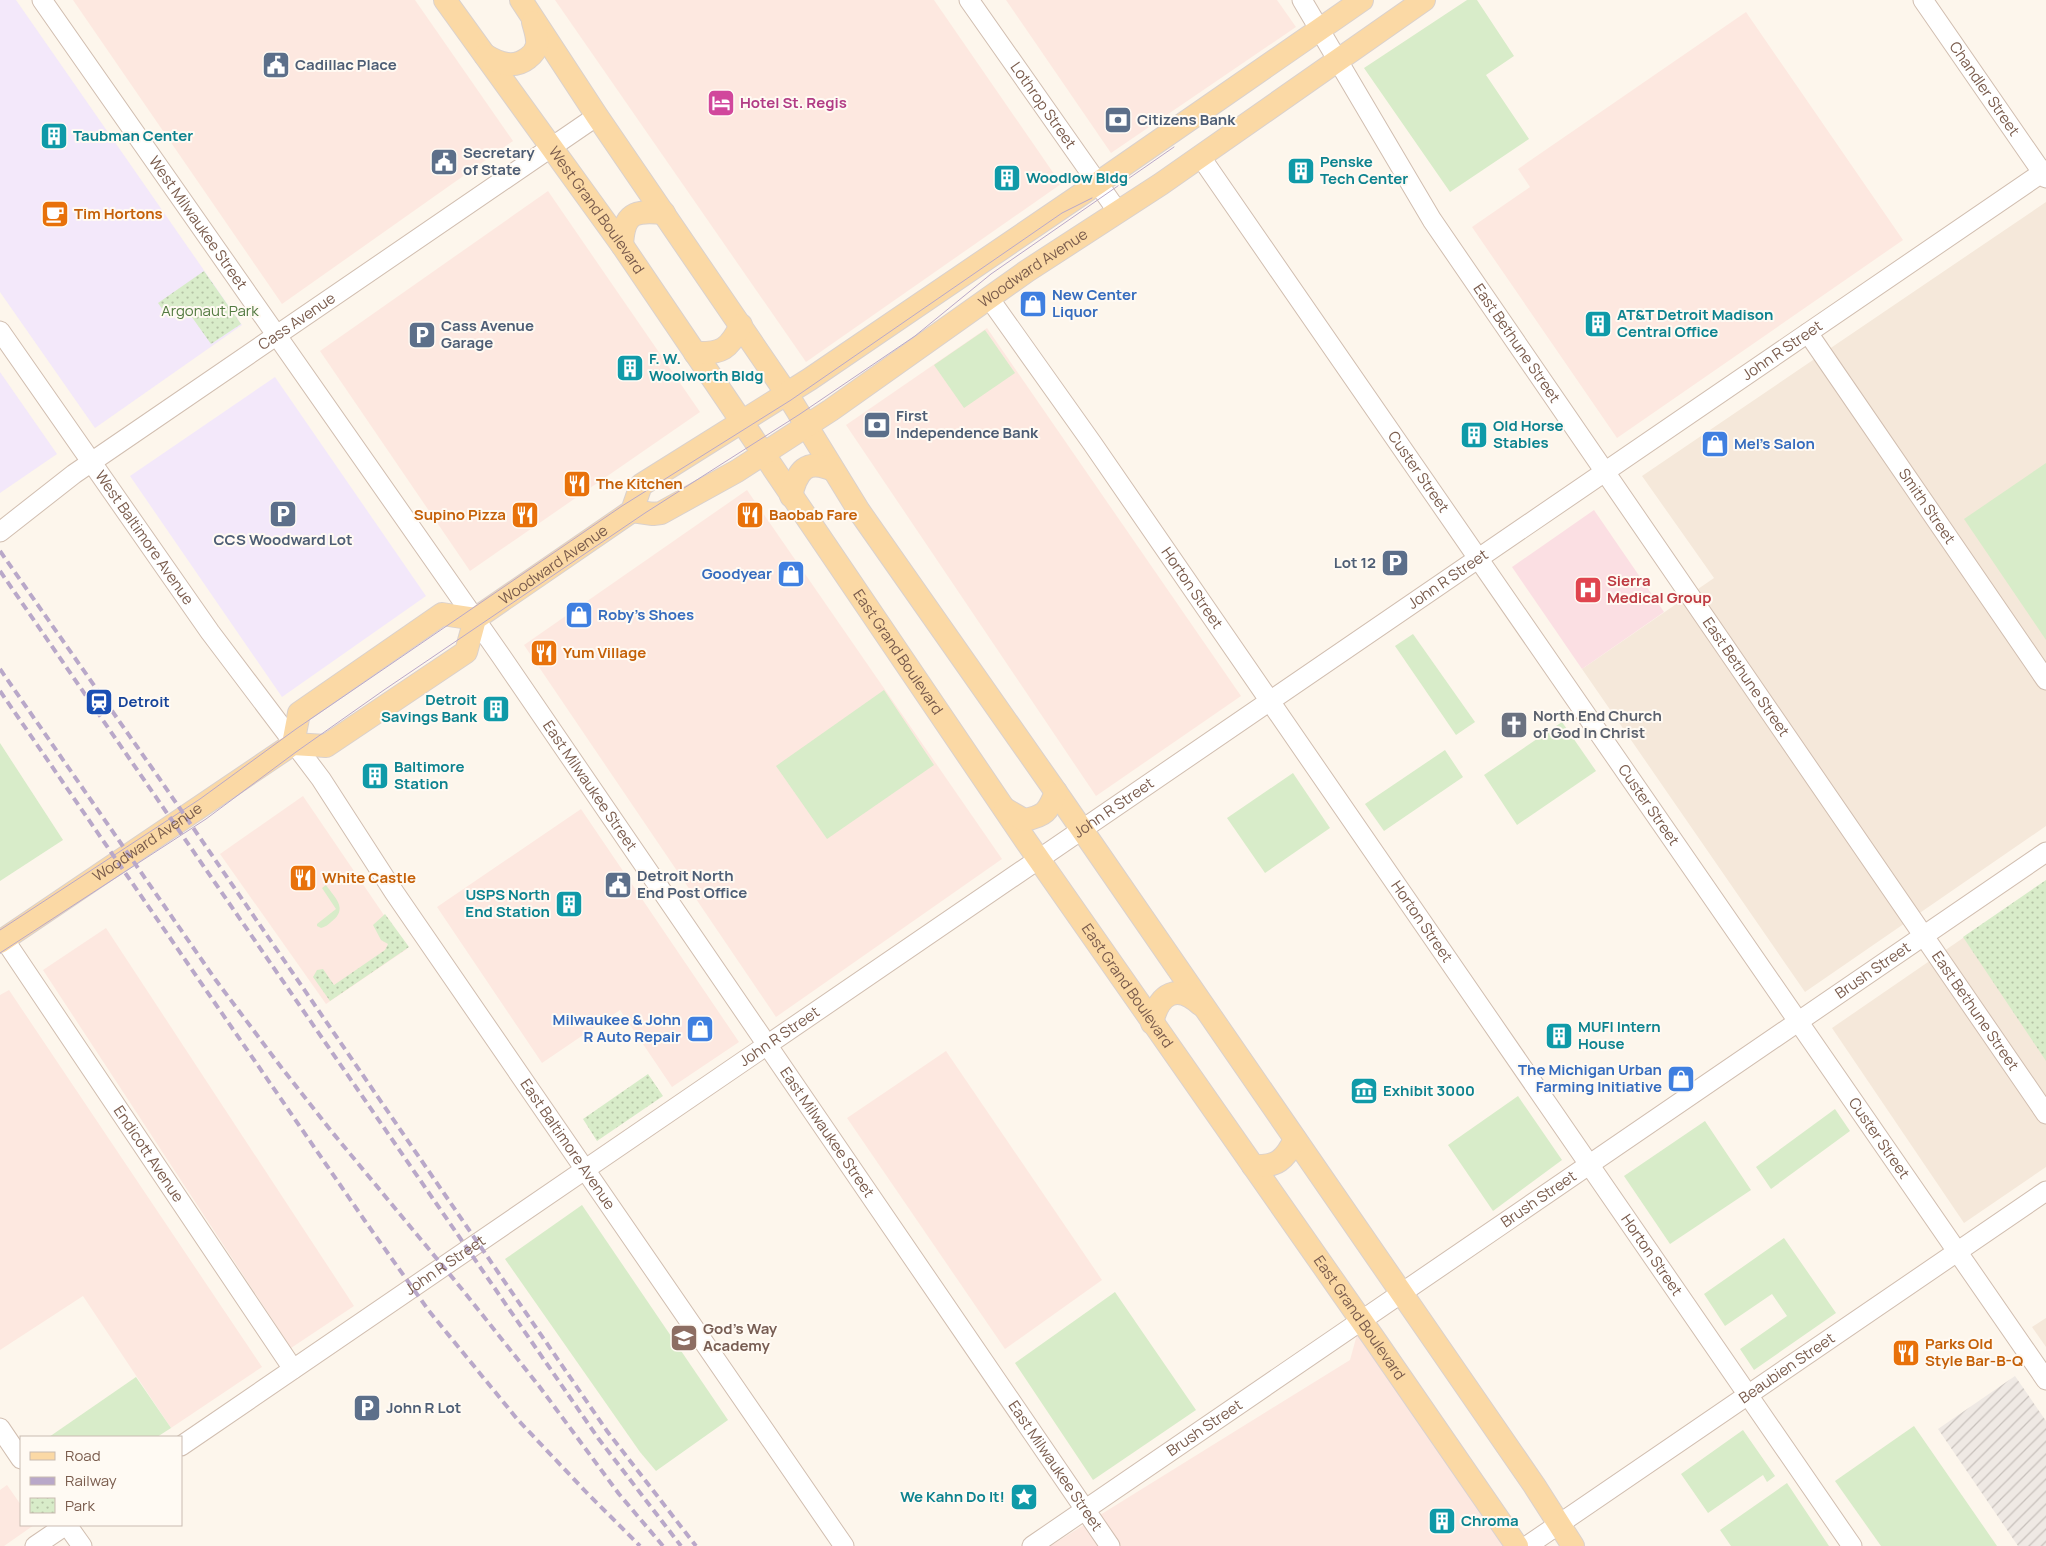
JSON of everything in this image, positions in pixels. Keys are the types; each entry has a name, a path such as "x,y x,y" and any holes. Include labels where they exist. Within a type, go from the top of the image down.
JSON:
{"main road":[{"name":"West Grand Boulevard","path":"445,0 622,245 741,423"},
{"path":"521,0 532,20 787,394 833,470 886,551 1056,792 1534,1485 1573,1546"},
{"path":"632,511 641,485 787,394 1098,184 1362,0"},
{"name":"Woodward Avenue","path":"475,619 632,511 653,514 661,513 737,472 764,455 989,298 1339,61 1424,0"},
{"path":"485,56 503,64 513,65 531,56 537,47 537,38 532,20"},
{"path":"622,245 623,228 629,219 645,211 664,213"},
{"path":"694,353 710,354 728,347 741,325"},
{"name":"East Grand Boulevard","path":"741,423 1152,1023 1362,1320 1516,1546"},
{"path":"791,496 794,483 803,469 818,466 833,470"},
{"path":"442,614 475,619 466,652 326,746 293,744 299,713 442,614"},
{"name":"Woodward Avenue","path":"2,940 293,744"},
{"path":"1004,808 1024,820 1040,817 1050,808 1056,792"},
{"path":"1152,1023 1155,1010 1168,995 1180,992 1190,996 1205,1009"},
{"path":"1253,1166 1269,1166 1279,1161 1289,1152 1295,1139"}],"street":[{"name":"West Milwaukee Street","path":"42,0 475,619"},
{"name":"Lothrop Street","path":"969,0 1118,212"},
{"name":"East Bethune Street","path":"1302,0 1321,29 1432,220 2046,1114"},
{"name":"Chandler Street","path":"1923,0 2045,173"},
{"name":"Cass Avenue","path":"0,532 92,462 597,116"},
{"name":"Custer Street","path":"1200,156 2046,1380"},
{"name":"John R Street","path":"182,1445 1808,333 2045,173"},
{"name":"Horton Street","path":"989,298 1092,443 1852,1546"},
{"name":"West Baltimore Avenue","path":"0,331 210,632 293,744"},
{"name":"Smith Street","path":"1808,333 2046,680"},
{"name":"East Milwaukee Street","path":"475,619 1110,1546"},
{"name":"East Baltimore Avenue","path":"293,744 321,779 394,892 844,1546"},
{"name":"Brush Street","path":"1032,1546 2046,852"},
{"name":"Endicott Avenue","path":"2,940 292,1369"},
{"name":"Beaubien Street","path":"1527,1546 2046,1191"},
{"path":"0,1428 20,1457"},
{"path":"35,1546 65,1526"},
{"path":"67,1526 82,1546"}],"shaded area":[{"path":"0,0 16,0 242,325 95,428 0,292"},
{"name":"Cadillac Place","path":"73,0 415,0 513,141 282,304"},
{"path":"555,0 934,0 1061,184 806,362"},
{"path":"1006,0 1277,0 1296,27 1111,153"},
{"path":"1746,12 1903,240 1617,438 1472,227 1530,187 1518,169"},
{"path":"548,191 700,412 470,571 320,351"},
{"path":"2046,202 2046,826 1805,992 1582,669 1714,578 1642,476"},
{"path":"987,328 1241,696 1096,796 846,425"},
{"path":"0,372 57,454 0,493"},
{"name":"CCS Woodward Lot","path":"275,377 426,596 282,697 130,476"},
{"path":"747,490 1002,859 776,1017 524,645"},
{"name":"Sierra Medical Group","path":"1594,510 1664,612 1582,669 1512,567"},
{"path":"303,796 407,949 326,1004 220,854"},
{"path":"581,809 739,1042 672,1087 620,1010 542,1063 437,907"},
{"path":"2046,881 2046,1167 1964,1223 1832,1028"},
{"path":"106,928 354,1306 291,1348 43,970"},
{"path":"9,990 262,1367 171,1428 83,1296 0,1350 0,995"},
{"path":"946,1051 1102,1280 1005,1349 847,1118"},
{"path":"2046,1318 2046,1347 2032,1327"},
{"path":"1361,1320 1510,1546 1050,1546 1350,1360"},
{"path":"2015,1376 2046,1421 2046,1546 2018,1546 1938,1429"},
{"path":"7,1485 20,1504 20,1526 33,1526 4,1546 0,1546 0,1490"}],"green space":[{"path":"1467,0 1477,0 1514,56 1486,75 1529,139 1450,192 1364,68"},
{"name":"Argonaut Park","path":"204,271 241,324 211,344 184,306 168,317 158,303"},
{"path":"985,330 1015,373 964,408 934,365"},
{"path":"2046,463 2046,640 1964,519"},
{"path":"1413,634 1475,722 1456,735 1395,646"},
{"path":"884,690 934,765 827,839 776,766"},
{"path":"1562,722 1596,771 1517,825 1484,775"},
{"path":"0,743 63,840 0,881"},
{"path":"1445,750 1463,777 1384,831 1365,804"},
{"path":"1293,773 1330,828 1265,873 1227,818"},
{"path":"2046,880 2046,1061 1963,937"},
{"path":"326,885 340,908 336,917 328,925 321,928 317,924 336,909 322,888"},
{"path":"385,914 409,947 330,1001 313,977 317,970 323,969 334,985 385,950 388,944 381,940 373,925"},
{"path":"648,1074 663,1096 597,1141 583,1119"},
{"path":"1518,1096 1562,1160 1493,1211 1448,1145"},
{"path":"1835,1109 1850,1131 1771,1189 1756,1167"},
{"path":"1705,1121 1751,1190 1670,1244 1624,1176"},
{"path":"582,1205 728,1420 656,1471 640,1452 505,1259"},
{"path":"1784,1238 1836,1313 1754,1370 1740,1349 1787,1316 1772,1294 1725,1326 1704,1294"},
{"path":"1115,1292 1196,1410 1093,1480 1015,1363"},
{"path":"136,1377 171,1428 159,1436 50,1436"},
{"path":"1914,1426 1997,1546 1881,1546 1835,1481"},
{"path":"1743,1430 1775,1476 1767,1482 1763,1475 1708,1513 1681,1474"},
{"path":"1787,1483 1829,1546 1731,1546 1720,1530"}],"tram line":[{"path":"0,953 206,819 384,690 645,513 800,414 915,336 991,274 1174,147"},
{"path":"0,930 200,799 296,729 622,506 791,400 1062,213 1092,198"}],"railway":[{"path":"0,551 159,778 607,1431 696,1546"},
{"path":"0,571 598,1438 681,1546"},
{"path":"0,669 215,979 281,1067 332,1132 461,1288 539,1386 619,1494 663,1546"},
{"path":"0,691 429,1311 518,1420 640,1546"}],"place":[{"name":"Cadillac Place","path":"276,65"},
{"name":"Hotel St. Regis","path":"721,103"},
{"name":"Citizens Bank","path":"1118,120"},
{"name":"Taubman Center","path":"54,136"},
{"name":"Secretary of State","path":"444,162"},
{"name":"Penske Tech Center","path":"1301,171"},
{"name":"Woodlow Bldg","path":"1007,178"},
{"name":"Tim Hortons","path":"55,214"},
{"name":"New Center Liquor","path":"1033,304"},
{"name":"AT&T Detroit Madison Central Office","path":"1598,324"},
{"name":"Cass Avenue Garage","path":"422,335"},
{"name":"F. W. Woolworth Bldg","path":"630,368"},
{"name":"First Independence Bank","path":"877,425"},
{"name":"Old Horse Stables","path":"1474,435"},
{"name":"Mel's Salon","path":"1715,444"},
{"name":"The Kitchen","path":"577,484"},
{"name":"CCS Woodward Lot","path":"283,514"},
{"name":"Supino Pizza","path":"525,515"},
{"name":"Baobab Fare","path":"750,515"},
{"name":"Lot 12","path":"1395,563"},
{"name":"Goodyear","path":"791,574"},
{"name":"Sierra Medical Group","path":"1588,590"},
{"name":"Roby's Shoes","path":"579,615"},
{"name":"Yum Village","path":"544,653"},
{"name":"Detroit","path":"99,702"},
{"name":"Detroit Savings Bank","path":"496,709"},
{"name":"North End Church of God In Christ","path":"1514,725"},
{"name":"Baltimore Station","path":"375,776"},
{"name":"White Castle","path":"303,878"},
{"name":"Detroit North End Post Office","path":"618,885"},
{"name":"USPS North End Station","path":"569,904"},
{"name":"Milwaukee & John R Auto Repair","path":"700,1029"},
{"name":"MUFI Intern House","path":"1559,1036"},
{"name":"The Michigan Urban Farming Initiative","path":"1681,1079"},
{"name":"Exhibit 3000","path":"1364,1091"},
{"name":"God's Way Academy","path":"684,1338"},
{"name":"Parks Old Style Bar-B-Q","path":"1906,1353"},
{"name":"John R Lot","path":"367,1408"},
{"name":"We Kahn Do It!","path":"1024,1497"},
{"name":"Chroma","path":"1442,1521"}]}
